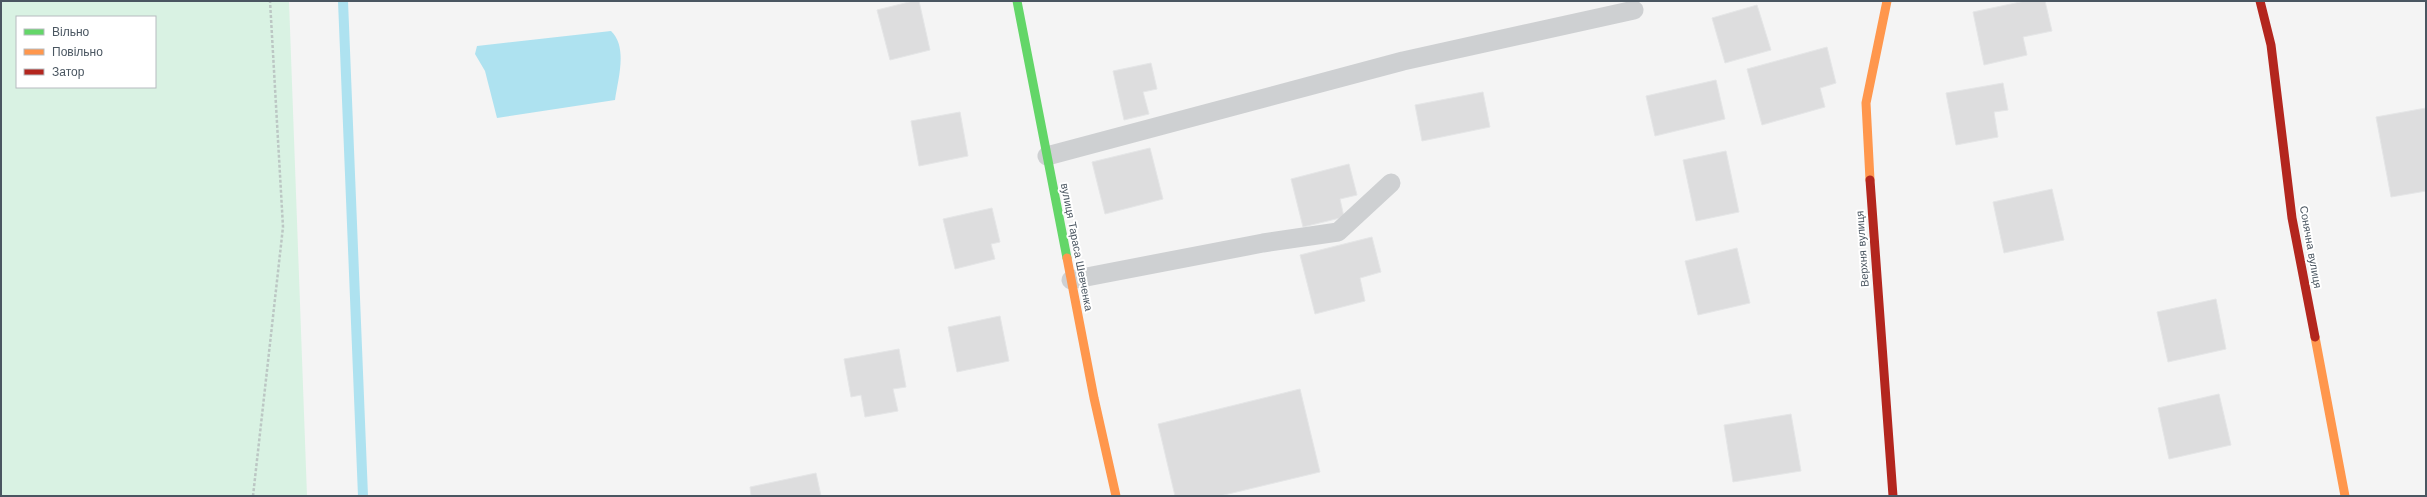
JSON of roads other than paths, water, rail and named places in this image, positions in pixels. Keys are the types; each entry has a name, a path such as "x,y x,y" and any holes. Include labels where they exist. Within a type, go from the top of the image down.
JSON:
{"street":[{"name":"вулиця Тараса Шевченка","path":"1017,1 1071,280 1116,496"},
{"name":"Верхня вулиця","path":"1887,1 1866,103 1871,209 1893,496"},
{"name":"Сонячна вулиця","path":"2260,1 2271,45 2292,218 2345,496"}],"lane":[{"path":"1047,156 1403,61 1634,10"},
{"path":"1071,280 1263,243 1338,232 1391,183"}],"water":[{"path":"611,31 616,38 621,54 620,73 615,100 497,118 485,71 475,54 477,46"}],"waterway":[{"path":"343,1 363,496"}]}
